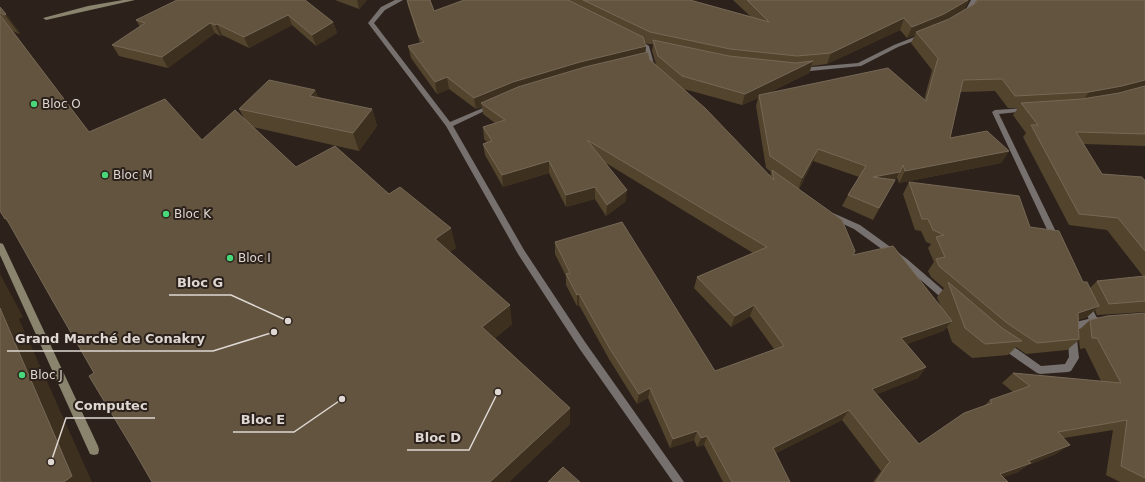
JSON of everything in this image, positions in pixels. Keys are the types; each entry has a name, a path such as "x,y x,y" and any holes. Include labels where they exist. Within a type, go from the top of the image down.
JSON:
{"street":[{"path":"400,0 392,2 379,11 370,23 449,125 525,258 582,345 679,482"},
{"path":"961,16 967,12 974,0"},
{"path":"793,71 860,65 896,46 928,33"},
{"path":"646,46 646,60 652,69 658,74"},
{"path":"449,125 496,104"},
{"path":"1034,110 995,112 1056,242"},
{"path":"822,212 857,227 904,261 957,307"},
{"path":"1084,300 1094,321"},
{"path":"999,342 1040,370 1068,368 1074,358 1071,327 1094,321 1108,320"}],"building":[{"path":"177,0 305,0 333,22 312,35 288,15 244,37 217,24 215,25 210,23 162,57 112,45 145,23 136,20"},
{"path":"407,0 430,0 434,11 464,0 568,0 643,37 646,46 580,62 513,82 474,98 447,77 435,82 408,46 424,42 419,36"},
{"path":"583,0 690,0 769,22 747,0 968,0 944,14 912,27 904,18 831,53 797,56 730,49 650,32"},
{"path":"977,0 1145,0 1145,80 1089,92 1015,96 1002,79 963,80 950,138 987,131 1009,151 905,171 903,165 900,172 873,177 895,180 879,208 848,195 866,166 818,149 802,178 770,156 759,95 888,68 926,101 938,58 916,32 949,19 976,3"},
{"path":"0,7 6,14 5,15 0,13"},
{"path":"0,15 89,132 165,99 202,140 235,110 296,167 335,146 389,194 400,187 451,228 435,239 510,305 482,327 570,408 490,482 152,482 89,376 94,373 6,218 5,219 0,211"},
{"path":"653,40 729,56 796,63 813,61 745,94 682,76 658,56"},
{"path":"648,52 650,60 705,108 774,180 772,170 842,220 855,251 853,255 893,246 952,321 901,338 926,367 872,389 919,444 964,413 992,403 990,400 1030,386 1013,373 1121,383 1097,338 1092,338 1090,320 1107,316 1145,313 1145,478 1121,466 1127,420 1058,432 1070,445 1028,461 1031,463 1000,474 1008,482 876,482 890,462 849,410 773,448 790,482 732,482 707,436 701,438 697,431 673,439 650,388 639,394 610,349 579,294 577,295 566,274 570,273 555,242 622,222 715,371 784,346 754,305 735,316 697,277 767,247 587,140 627,190 607,205 595,187 566,195 549,161 502,175 483,144 492,141 483,127 505,120 481,103 518,87 585,67"},
{"path":"269,80 315,90 310,96 372,109 353,133 239,109"},
{"path":"1145,86 1145,134 1076,132 1102,174 1142,177 1145,180 1145,251 1118,218 1079,214 1031,125 1038,125 1021,103 1082,99 1119,93"},
{"path":"909,182 1019,196 1030,227 1059,231 1083,282 1087,282 1099,306 1078,313 1079,339 1037,343 1007,323 939,266 936,259 945,257 936,237 944,235 933,230 928,219 922,219"},
{"path":"1145,276 1145,301 1109,304 1097,281"},
{"path":"948,282 1002,328 1022,341 985,344 965,328"},
{"path":"0,308 72,476 64,482 0,482"},
{"path":"563,467 580,482 548,482"}],"waterway":[{"path":"46,18 132,0"},
{"path":"0,246 94,450"}],"place":[{"name":"Bloc O","path":"34,104"},
{"name":"Bloc M","path":"105,175"},
{"name":"Bloc K","path":"166,214"},
{"name":"Bloc I","path":"230,258"},
{"name":"Bloc G","path":"288,321"},
{"name":"Grand Marché de Conakry","path":"274,332"},
{"name":"Bloc J","path":"22,375"},
{"name":"Bloc D","path":"498,392"},
{"name":"Bloc E","path":"342,399"},
{"name":"Computec","path":"51,462"}]}
